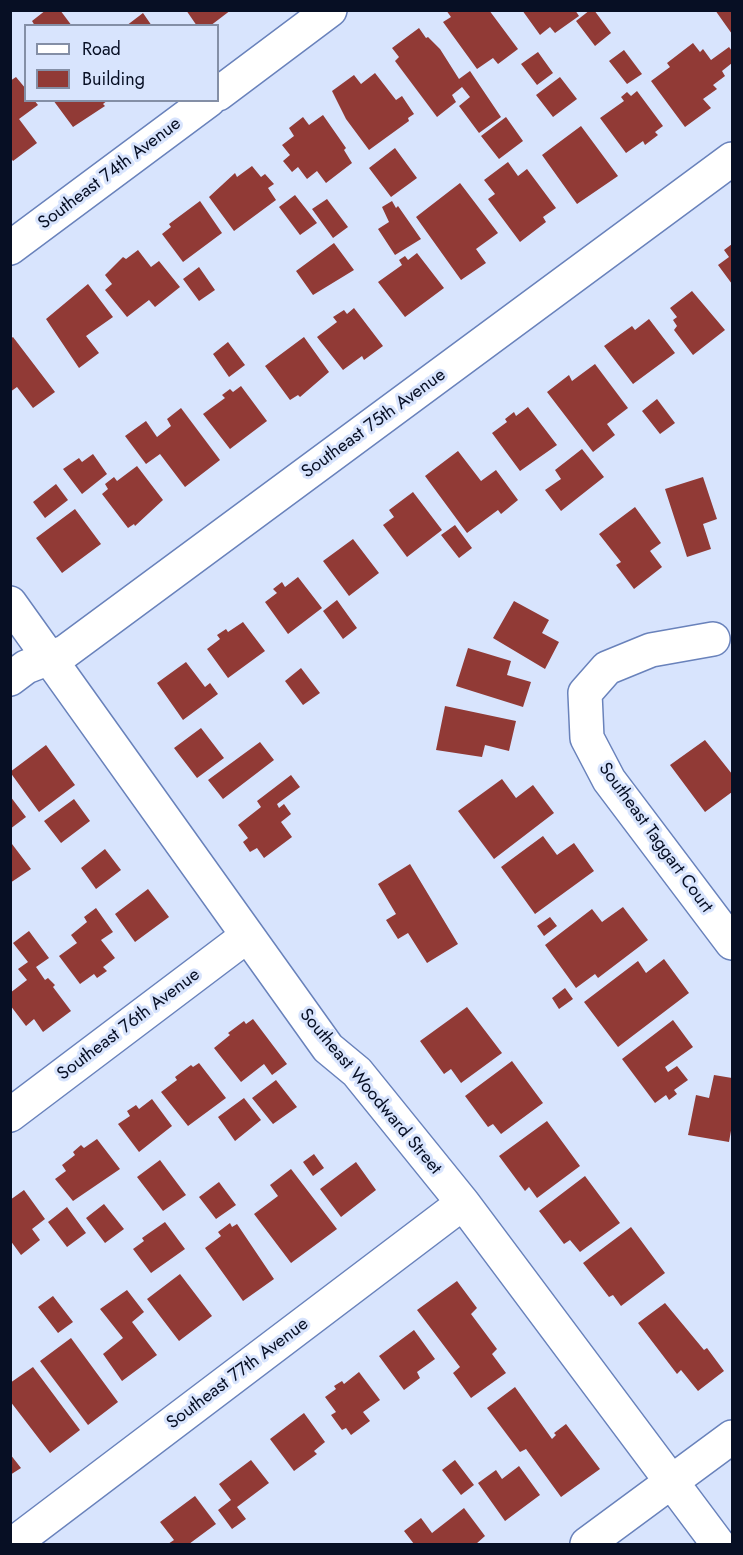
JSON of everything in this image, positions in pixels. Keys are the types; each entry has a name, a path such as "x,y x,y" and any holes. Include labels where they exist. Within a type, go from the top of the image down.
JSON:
{"street":[{"path":"219,93 330,10"},
{"name":"Southeast 74th Avenue","path":"10,248 206,102"},
{"name":"Southeast 75th Avenue","path":"10,679 26,667 65,652 732,159"},
{"name":"Southeast Woodward Street","path":"10,603 328,1047 357,1072 462,1203 718,1545"},
{"name":"Southeast Taggart Court","path":"713,639 651,650 607,668 585,693 587,738 609,780 732,943"},
{"name":"Southeast 76th Avenue","path":"10,1115 247,936"},
{"name":"Southeast 77th Avenue","path":"13,1545 462,1203"},
{"path":"587,1545 732,1437"}],"building":[{"path":"46,10 60,10 70,24 34,24 32,21"},
{"path":"186,10 231,10 213,24 196,24"},
{"path":"446,10 489,10 518,49 498,64 493,58 477,69 443,22 451,17"},
{"path":"522,10 575,10 579,16 555,33 550,27 540,35"},
{"path":"590,10 594,10 611,33 595,46 576,21"},
{"path":"715,10 732,10 732,34"},
{"path":"143,13 151,24 129,24"},
{"path":"419,28 426,38 428,37 440,49 459,79 470,71 501,117 479,133 459,106 470,97 462,87 452,95 456,102 437,117 395,61 399,57 392,48"},
{"path":"693,43 700,52 703,49 711,60 729,47 732,51 732,63 722,71 725,76 713,85 717,89 703,99 711,108 685,127 651,81 670,67 667,63"},
{"path":"624,50 642,74 627,84 609,61"},
{"path":"538,52 553,73 537,85 521,64"},
{"path":"375,73 396,100 402,96 414,114 408,118 409,121 369,150 346,119 332,91 354,75 361,84"},
{"path":"16,77 24,87 24,102 36,102 38,105 19,119 37,143 13,161 10,157 10,81"},
{"path":"560,77 577,99 553,117 536,95"},
{"path":"637,91 663,126 655,132 658,135 645,145 643,141 626,153 600,118 624,101 621,97 627,92 631,96"},
{"path":"54,102 106,102 103,104 105,106 73,127"},
{"path":"323,115 346,148 344,150 352,163 326,183 317,171 307,179 298,167 292,172 283,161 290,155 282,145 294,136 289,128 303,117 309,125"},
{"path":"506,117 523,141 499,159 481,136"},
{"path":"581,126 618,176 577,204 542,155"},
{"path":"395,148 417,178 391,197 369,168"},
{"path":"508,162 518,176 527,169 556,208 543,217 546,222 520,242 488,199 495,194 484,180"},
{"path":"252,166 261,177 265,174 274,184 268,188 276,200 234,231 209,197 235,173 237,177"},
{"path":"460,183 498,233 476,249 486,263 461,280 416,217"},
{"path":"295,195 317,223 300,235 279,207"},
{"path":"327,199 348,227 333,238 312,209"},
{"path":"200,201 222,233 183,262 162,234 171,227 169,224"},
{"path":"392,201 421,239 395,255 378,229 389,222 382,207"},
{"path":"334,243 354,270 313,295 296,271"},
{"path":"732,244 732,284 718,265 729,257 724,250"},
{"path":"138,250 151,267 159,261 180,287 155,307 149,300 127,317 105,290 112,284 105,275 123,257 126,259"},
{"path":"417,253 444,288 405,317 378,282 402,265 399,260 405,256 408,260"},
{"path":"199,267 215,290 199,301 183,279"},
{"path":"88,284 113,317 86,336 99,353 79,368 46,319"},
{"path":"692,291 725,330 693,355 674,330 677,326 673,320 677,317 670,308"},
{"path":"354,308 383,346 364,360 362,356 343,370 317,337 337,322 333,317 344,310 347,314"},
{"path":"649,319 675,353 633,384 604,346 632,326 635,330"},
{"path":"13,337 55,392 33,408 17,387 10,392 10,339"},
{"path":"304,337 329,372 300,397 298,395 290,400 265,366"},
{"path":"228,342 245,365 229,377 213,354"},
{"path":"595,364 628,408 607,424 615,435 593,452 547,392 569,375 572,381"},
{"path":"241,386 267,421 230,449 203,414 225,398 222,395 230,389 233,392"},
{"path":"657,399 675,423 660,434 642,411"},
{"path":"528,407 557,445 520,471 492,433 507,422 505,419 514,412 516,416"},
{"path":"181,408 220,460 185,487 160,454 146,464 125,436 146,421 157,437 171,426 167,419"},
{"path":"582,449 604,477 561,511 545,490 561,479 555,470"},
{"path":"458,451 481,481 496,470 518,500 501,514 498,510 467,533 425,476"},
{"path":"93,454 107,474 82,494 63,469 79,458 82,462"},
{"path":"137,466 163,500 135,526 134,524 128,528 102,494 108,489 105,484 114,477 117,481"},
{"path":"703,477 717,519 703,524 711,549 687,557 665,489"},
{"path":"56,484 68,500 45,518 33,502"},
{"path":"413,492 442,530 407,557 383,525 394,517 389,510"},
{"path":"635,507 661,543 650,551 662,567 634,589 616,565 621,562 599,534"},
{"path":"75,509 101,544 62,573 36,538"},
{"path":"455,525 472,548 459,558 441,535"},
{"path":"353,539 379,573 349,596 323,561"},
{"path":"298,577 322,608 288,634 265,602 277,593 273,589 282,582 285,587"},
{"path":"337,600 357,628 343,639 323,611"},
{"path":"514,601 549,620 542,633 559,642 545,669 493,638"},
{"path":"243,622 265,651 228,678 207,649 220,639 217,635 226,629 228,632"},
{"path":"468,648 511,661 507,675 531,682 523,707 456,686"},
{"path":"186,662 205,687 210,683 218,694 183,720 157,683"},
{"path":"301,668 320,693 303,705 285,681"},
{"path":"445,706 516,721 509,751 485,745 482,757 436,750"},
{"path":"201,728 224,758 197,778 174,748"},
{"path":"705,740 732,774 732,792 705,812 670,765"},
{"path":"260,742 274,760 223,799 208,780"},
{"path":"46,745 75,785 39,812 10,772"},
{"path":"291,775 300,787 277,804 279,808 284,804 291,814 281,822 292,837 264,858 257,848 250,852 243,842 248,838 238,825 261,807 257,801"},
{"path":"502,779 516,798 533,785 554,813 494,859 458,811"},
{"path":"10,796 26,817 10,829"},
{"path":"74,799 90,821 61,843 44,821"},
{"path":"543,836 557,855 574,843 594,871 535,914 501,867"},
{"path":"12,844 31,869 10,883 10,845"},
{"path":"105,849 121,870 96,889 81,868"},
{"path":"410,864 458,944 427,963 408,933 398,939 386,920 396,914 378,884"},
{"path":"148,889 169,917 135,942 115,914"},
{"path":"623,907 648,940 598,978 595,974 576,988 545,945 592,909 602,922"},
{"path":"96,908 113,932 101,940 115,958 103,967 107,971 97,978 94,974 80,984 59,956 77,943 71,935 87,922 84,917"},
{"path":"550,917 557,926 544,936 537,926"},
{"path":"29,931 49,958 36,967 45,980 48,978 55,985 53,987 71,1011 43,1032 34,1019 26,1026 10,1005 10,993 27,980 18,969 28,962 13,943"},
{"path":"664,959 689,993 618,1047 584,1002 638,961 646,973"},
{"path":"565,988 573,999 559,1009 552,998"},
{"path":"467,1007 502,1053 461,1083 451,1069 444,1074 420,1041"},
{"path":"253,1019 287,1064 272,1075 264,1064 241,1082 214,1048 244,1021 246,1024"},
{"path":"673,1020 693,1047 665,1067 668,1072 677,1066 688,1080 674,1090 677,1094 669,1100 666,1095 655,1103 622,1059"},
{"path":"512,1061 543,1103 501,1134 493,1124 488,1127 465,1096"},
{"path":"199,1063 226,1098 188,1126 161,1092 177,1080 175,1077 191,1065 193,1067"},
{"path":"714,1075 732,1078 732,1125 729,1142 688,1135 696,1095 709,1098"},
{"path":"276,1080 297,1107 273,1124 252,1098"},
{"path":"244,1098 261,1120 235,1141 218,1117"},
{"path":"152,1099 172,1126 139,1152 118,1124 130,1116 127,1111 136,1105 139,1109"},
{"path":"547,1121 580,1166 537,1198 529,1187 525,1191 499,1156"},
{"path":"97,1139 120,1169 73,1201 55,1179 66,1171 62,1165 75,1155 73,1152 81,1145 84,1148"},
{"path":"314,1154 324,1168 313,1176 303,1162"},
{"path":"160,1160 186,1195 163,1211 137,1177"},
{"path":"356,1162 376,1190 341,1217 320,1189"},
{"path":"291,1169 337,1229 291,1263 254,1214 278,1196 270,1185"},
{"path":"585,1176 620,1223 580,1252 570,1240 564,1244 539,1211"},
{"path":"219,1182 236,1205 216,1219 199,1197"},
{"path":"24,1190 45,1219 32,1229 40,1240 21,1255 10,1240 10,1200"},
{"path":"104,1204 124,1229 105,1243 86,1218"},
{"path":"67,1207 86,1233 67,1247 48,1222"},
{"path":"165,1222 185,1249 151,1273 133,1249 144,1241 142,1238"},
{"path":"230,1223 232,1227 237,1224 274,1279 243,1301 205,1248 221,1236 218,1232"},
{"path":"631,1227 665,1273 621,1306 613,1295 609,1297 583,1263"},
{"path":"180,1274 212,1316 179,1341 147,1299"},
{"path":"457,1281 477,1308 471,1314 497,1349 492,1354 506,1373 471,1398 453,1373 460,1367 417,1310"},
{"path":"127,1290 144,1312 132,1322 157,1355 122,1381 103,1354 123,1338 100,1309"},
{"path":"53,1296 73,1322 58,1333 38,1307"},
{"path":"665,1303 704,1350 707,1348 724,1371 698,1391 681,1370 677,1374 638,1323"},
{"path":"414,1330 435,1359 417,1372 420,1378 404,1390 379,1356"},
{"path":"71,1338 118,1402 88,1425 40,1361"},
{"path":"33,1367 80,1430 50,1453 10,1401 10,1383"},
{"path":"359,1372 380,1400 363,1412 370,1421 351,1435 346,1428 342,1430 331,1415 336,1412 325,1397 336,1389 334,1386 342,1381 344,1384"},
{"path":"515,1387 552,1439 556,1435 554,1433 566,1424 600,1469 561,1497 526,1449 520,1452 487,1408"},
{"path":"304,1413 325,1442 314,1451 317,1454 294,1471 270,1439"},
{"path":"10,1454 21,1468 10,1475"},
{"path":"251,1460 269,1483 237,1507 246,1519 232,1529 218,1510 231,1500 219,1484"},
{"path":"455,1460 474,1485 461,1495 442,1470"},
{"path":"519,1466 540,1495 505,1521 478,1483 496,1470 502,1479"},
{"path":"195,1496 216,1524 189,1544 168,1544 174,1540 160,1522"},
{"path":"464,1508 485,1536 476,1544 414,1544 404,1531 421,1518 432,1533"}]}
